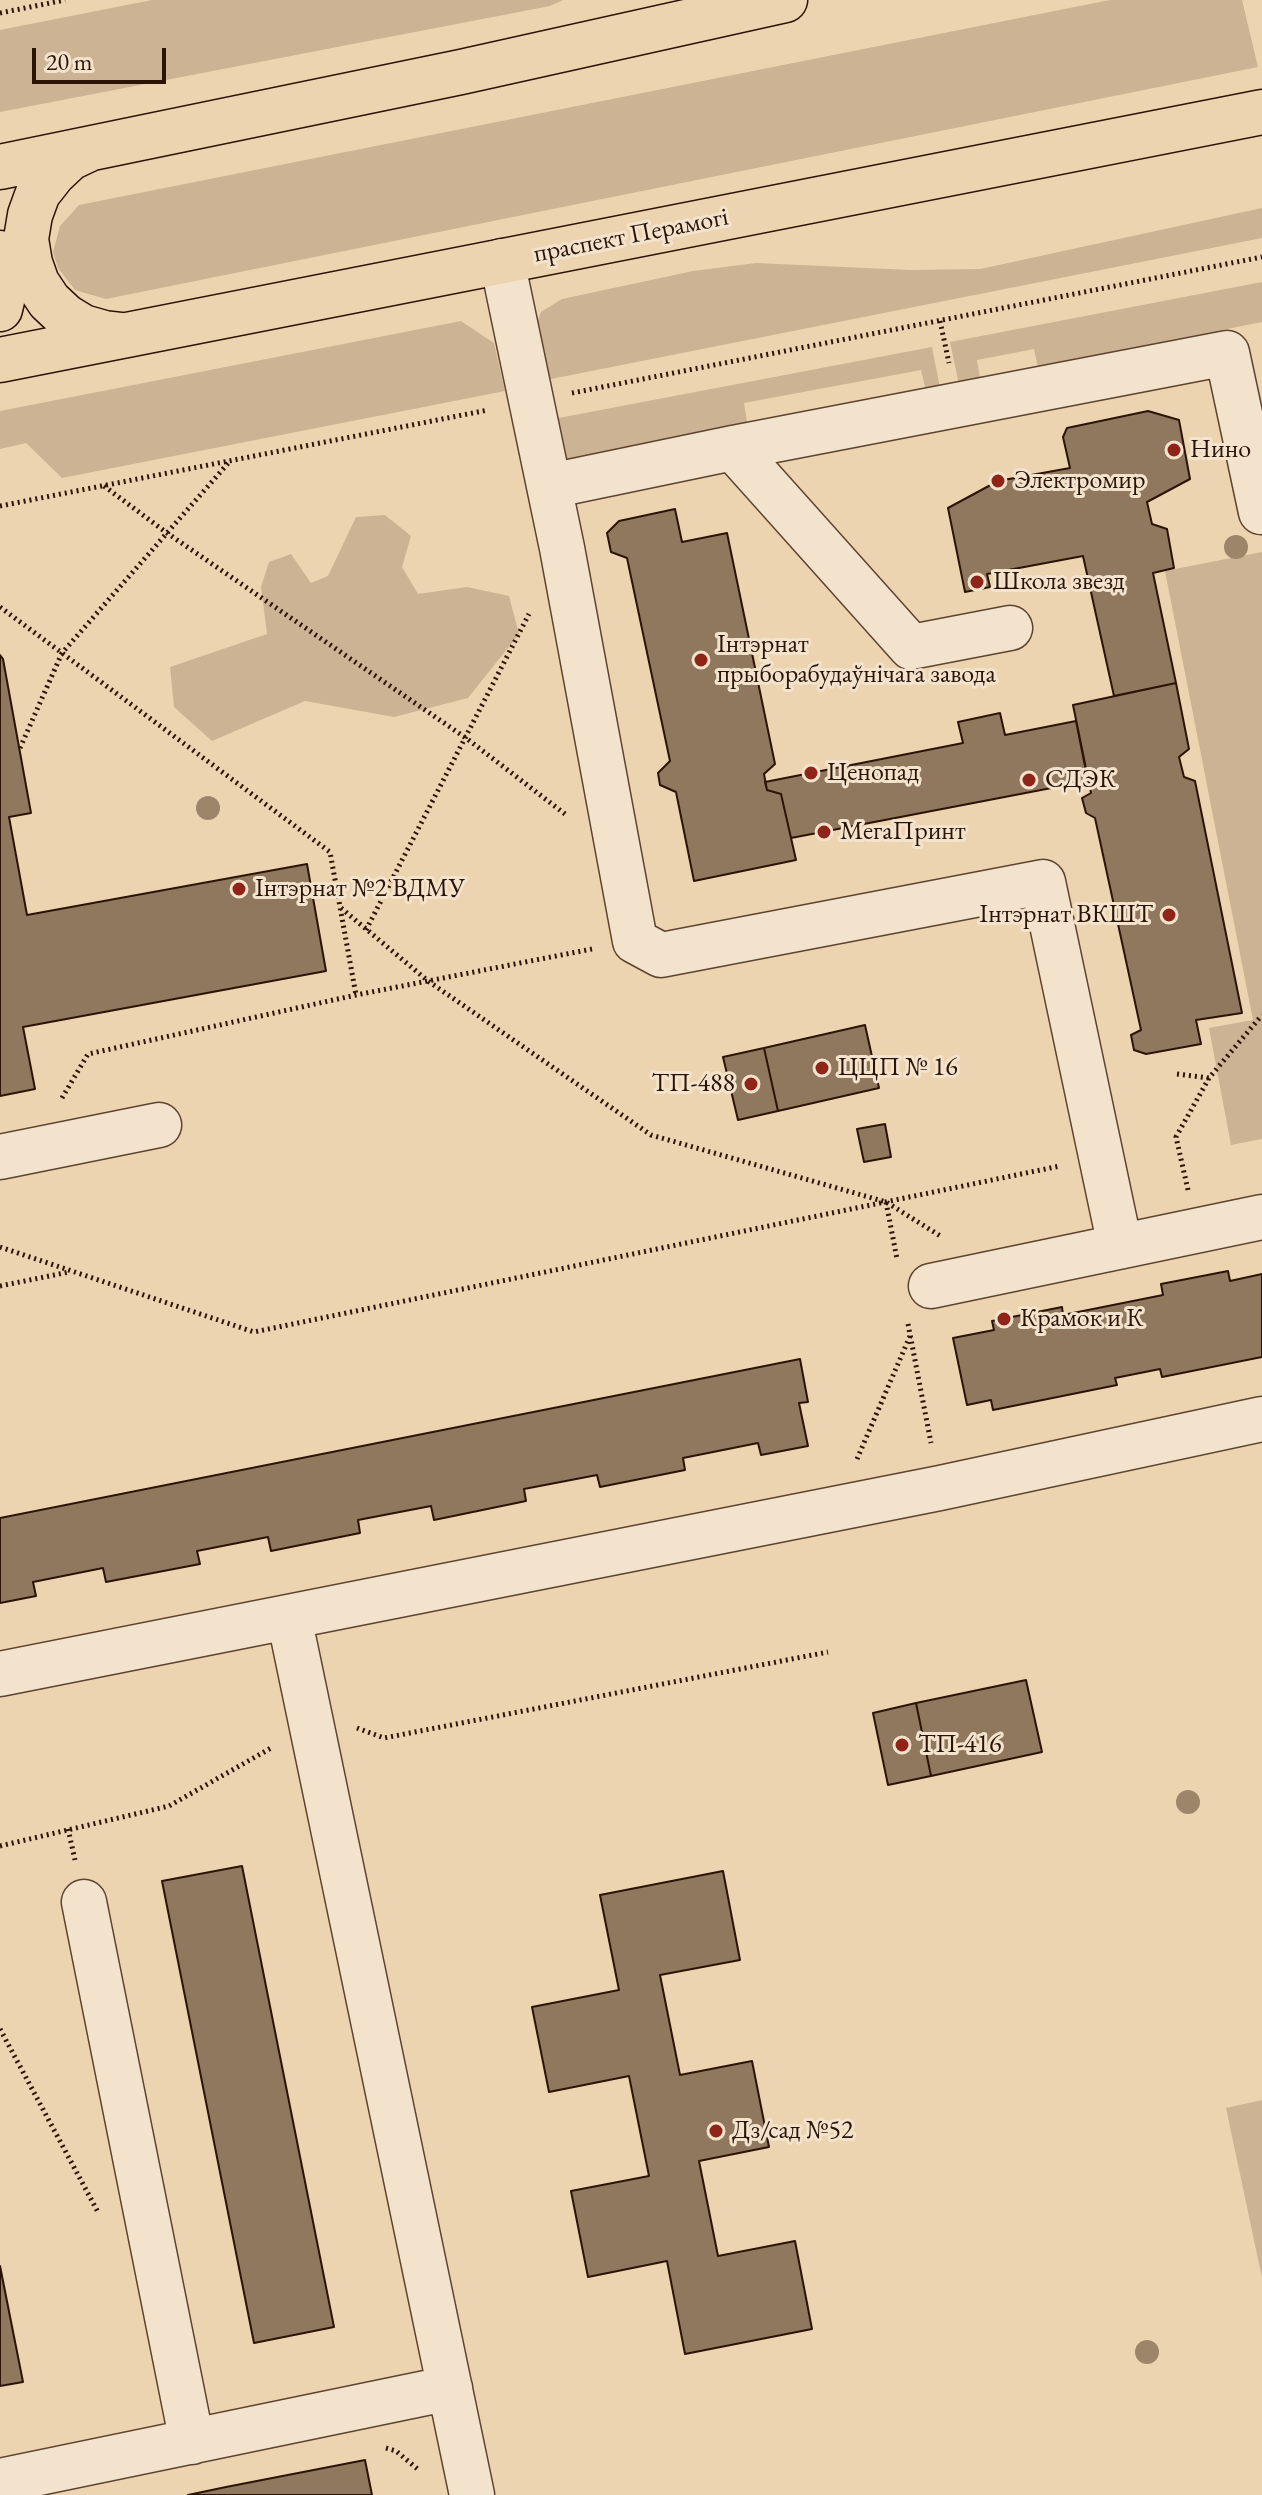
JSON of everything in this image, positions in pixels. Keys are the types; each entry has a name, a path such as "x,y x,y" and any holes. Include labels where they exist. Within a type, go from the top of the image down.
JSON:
{"main road":[{"path":"0,167 461,72 785,0"},
{"name":"праспект Перамогі","path":"0,360 1262,112"},
{"path":"92,147 70,158 38,193 26,239 30,263 37,283 49,301 65,316 83,327 125,335"},
{"path":"0,253 4,292 0,309"}],"lane":[{"path":"502,261 550,486 635,941 661,955 1043,882 1120,1246"},
{"path":"550,486 1227,353 1261,512"},
{"path":"733,448 911,647 1010,628"},
{"path":"0,1157 159,1125"},
{"path":"912,1289 1262,1217"},
{"path":"0,1674 940,1488 1262,1419"},
{"path":"289,1617 472,2495"},
{"path":"84,1902 192,2442"},
{"path":"0,2481 450,2388"}],"path":[{"path":"0,13 65,0"},
{"path":"0,506 1262,257"},
{"path":"940,321 950,369"},
{"path":"20,748 62,653 231,460"},
{"path":"103,486 466,738 620,857"},
{"path":"366,930 562,548"},
{"path":"0,607 330,852 356,995"},
{"path":"341,908 428,981 651,1135 886,1202 998,1272"},
{"path":"58,1106 88,1054 356,995 635,941"},
{"path":"1197,1230 1176,1137 1209,1078 1262,1015"},
{"path":"1177,1074 1209,1078"},
{"path":"0,1247 254,1332 1102,1157"},
{"path":"886,1202 912,1289 910,1334 940,1488"},
{"path":"0,1286 70,1271"},
{"path":"836,1508 910,1334 912,1289"},
{"path":"0,1846 169,1806 311,1725 334,1720 384,1738 828,1652"}],"shaded area":[{"path":"152,0 563,0 550,6 0,112 0,30"},
{"path":"1110,0 1242,0 1258,67 106,299 75,290 58,268 53,252 60,226 79,205"},
{"path":"1262,208 1262,238 541,381 532,335 541,312 562,299 693,271 756,263 910,270 980,269"},
{"path":"1262,282 1262,322 1038,367 1034,349 977,360 982,390 961,394 950,342"},
{"path":"461,321 494,343 505,391 62,478 26,443 0,449 0,411"},
{"path":"932,347 942,398 928,400 921,370 744,403 750,440 568,473 548,420"},
{"path":"385,515 411,536 402,567 418,594 467,587 509,596 519,634 468,698 394,717 305,701 212,741 174,707 170,667 267,634 261,587 269,562 291,554 311,583 328,576 356,517"},
{"path":"1262,552 1262,1139 1231,1145 1209,1028 1253,1020 1165,571"},
{"path":"1262,2100 1262,2278 1226,2108"}],"building":[{"path":"1148,411 1179,420 1190,479 1147,502 1152,524 1167,529 1174,568 1153,573 1176,683 1114,696 1083,556 987,574 990,587 965,592 948,508 998,481 1070,468 1063,437 1067,428"},
{"name":"Інтэрнат прыборабудаўнічага завода","path":"675,509 682,542 727,533 775,764 764,774 767,790 781,794 796,860 694,881 676,792 660,785 658,773 670,761 627,558 611,552 607,533 619,521"},
{"name":"Інтэрнат №2 ВДМУ","path":"0,655 31,813 9,817 27,915 307,864 326,971 23,1027 35,1089 0,1096"},
{"name":"Інтэрнат ВКШТ","path":"1176,683 1189,749 1179,757 1184,777 1195,781 1242,1013 1196,1020 1201,1044 1146,1054 1134,1050 1131,1035 1141,1030 1095,818 1086,813 1082,798 1091,793 1073,705"},
{"path":"1000,713 1005,735 1076,721 1088,781 791,838 781,794 767,790 765,782 963,743 958,722"},
{"name":"ЦЦП № 16","path":"865,1025 879,1088 778,1111 764,1048"},
{"name":"ТП-488","path":"764,1048 778,1111 738,1120 723,1057"},
{"path":"885,1124 891,1157 864,1162 857,1129"},
{"path":"1228,1271 1230,1281 1262,1274 1262,1357 1162,1377 1160,1369 1115,1378 1117,1385 993,1410 991,1400 967,1405 953,1338 994,1330 992,1321 1062,1307 1063,1315 1163,1295 1161,1284"},
{"path":"800,1359 808,1402 799,1403 808,1446 761,1455 758,1443 683,1458 685,1470 600,1487 597,1475 524,1489 526,1501 434,1520 431,1506 358,1520 360,1533 271,1551 268,1537 197,1551 200,1564 106,1582 103,1568 33,1582 36,1596 0,1603 0,1518"},
{"path":"1026,1680 1042,1752 931,1776 916,1703"},
{"name":"ТП-416","path":"916,1703 931,1776 888,1785 873,1713"},
{"path":"242,1866 334,2327 254,2343 162,1881"},
{"path":"723,1871 740,1960 660,1975 680,2075 752,2061 769,2147 699,2161 718,2256 795,2241 812,2329 685,2354 667,2261 588,2277 571,2191 649,2176 629,2076 549,2092 532,2007 619,1990 600,1895"},
{"path":"0,2266 23,2382 0,2386"},
{"path":"365,2460 372,2495 188,2495 226,2487"}],"place":[{"name":"Нино","path":"1174,450"},
{"name":"Электромир","path":"998,481"},
{"name":"Школа звезд","path":"977,582"},
{"name":"Інтэрнат прыборабудаўнічага завода","path":"701,660"},
{"name":"Ценопад","path":"811,773"},
{"name":"СДЭК","path":"1029,780"},
{"name":"МегаПринт","path":"824,832"},
{"name":"Інтэрнат №2 ВДМУ","path":"239,889"},
{"name":"Інтэрнат ВКШТ","path":"1169,915"},
{"name":"ЦЦП № 16","path":"822,1068"},
{"name":"ТП-488","path":"751,1084"},
{"name":"Крамок и К","path":"1004,1319"},
{"name":"ТП-416","path":"902,1745"},
{"name":"Дз/сад №52","path":"716,2131"}]}
